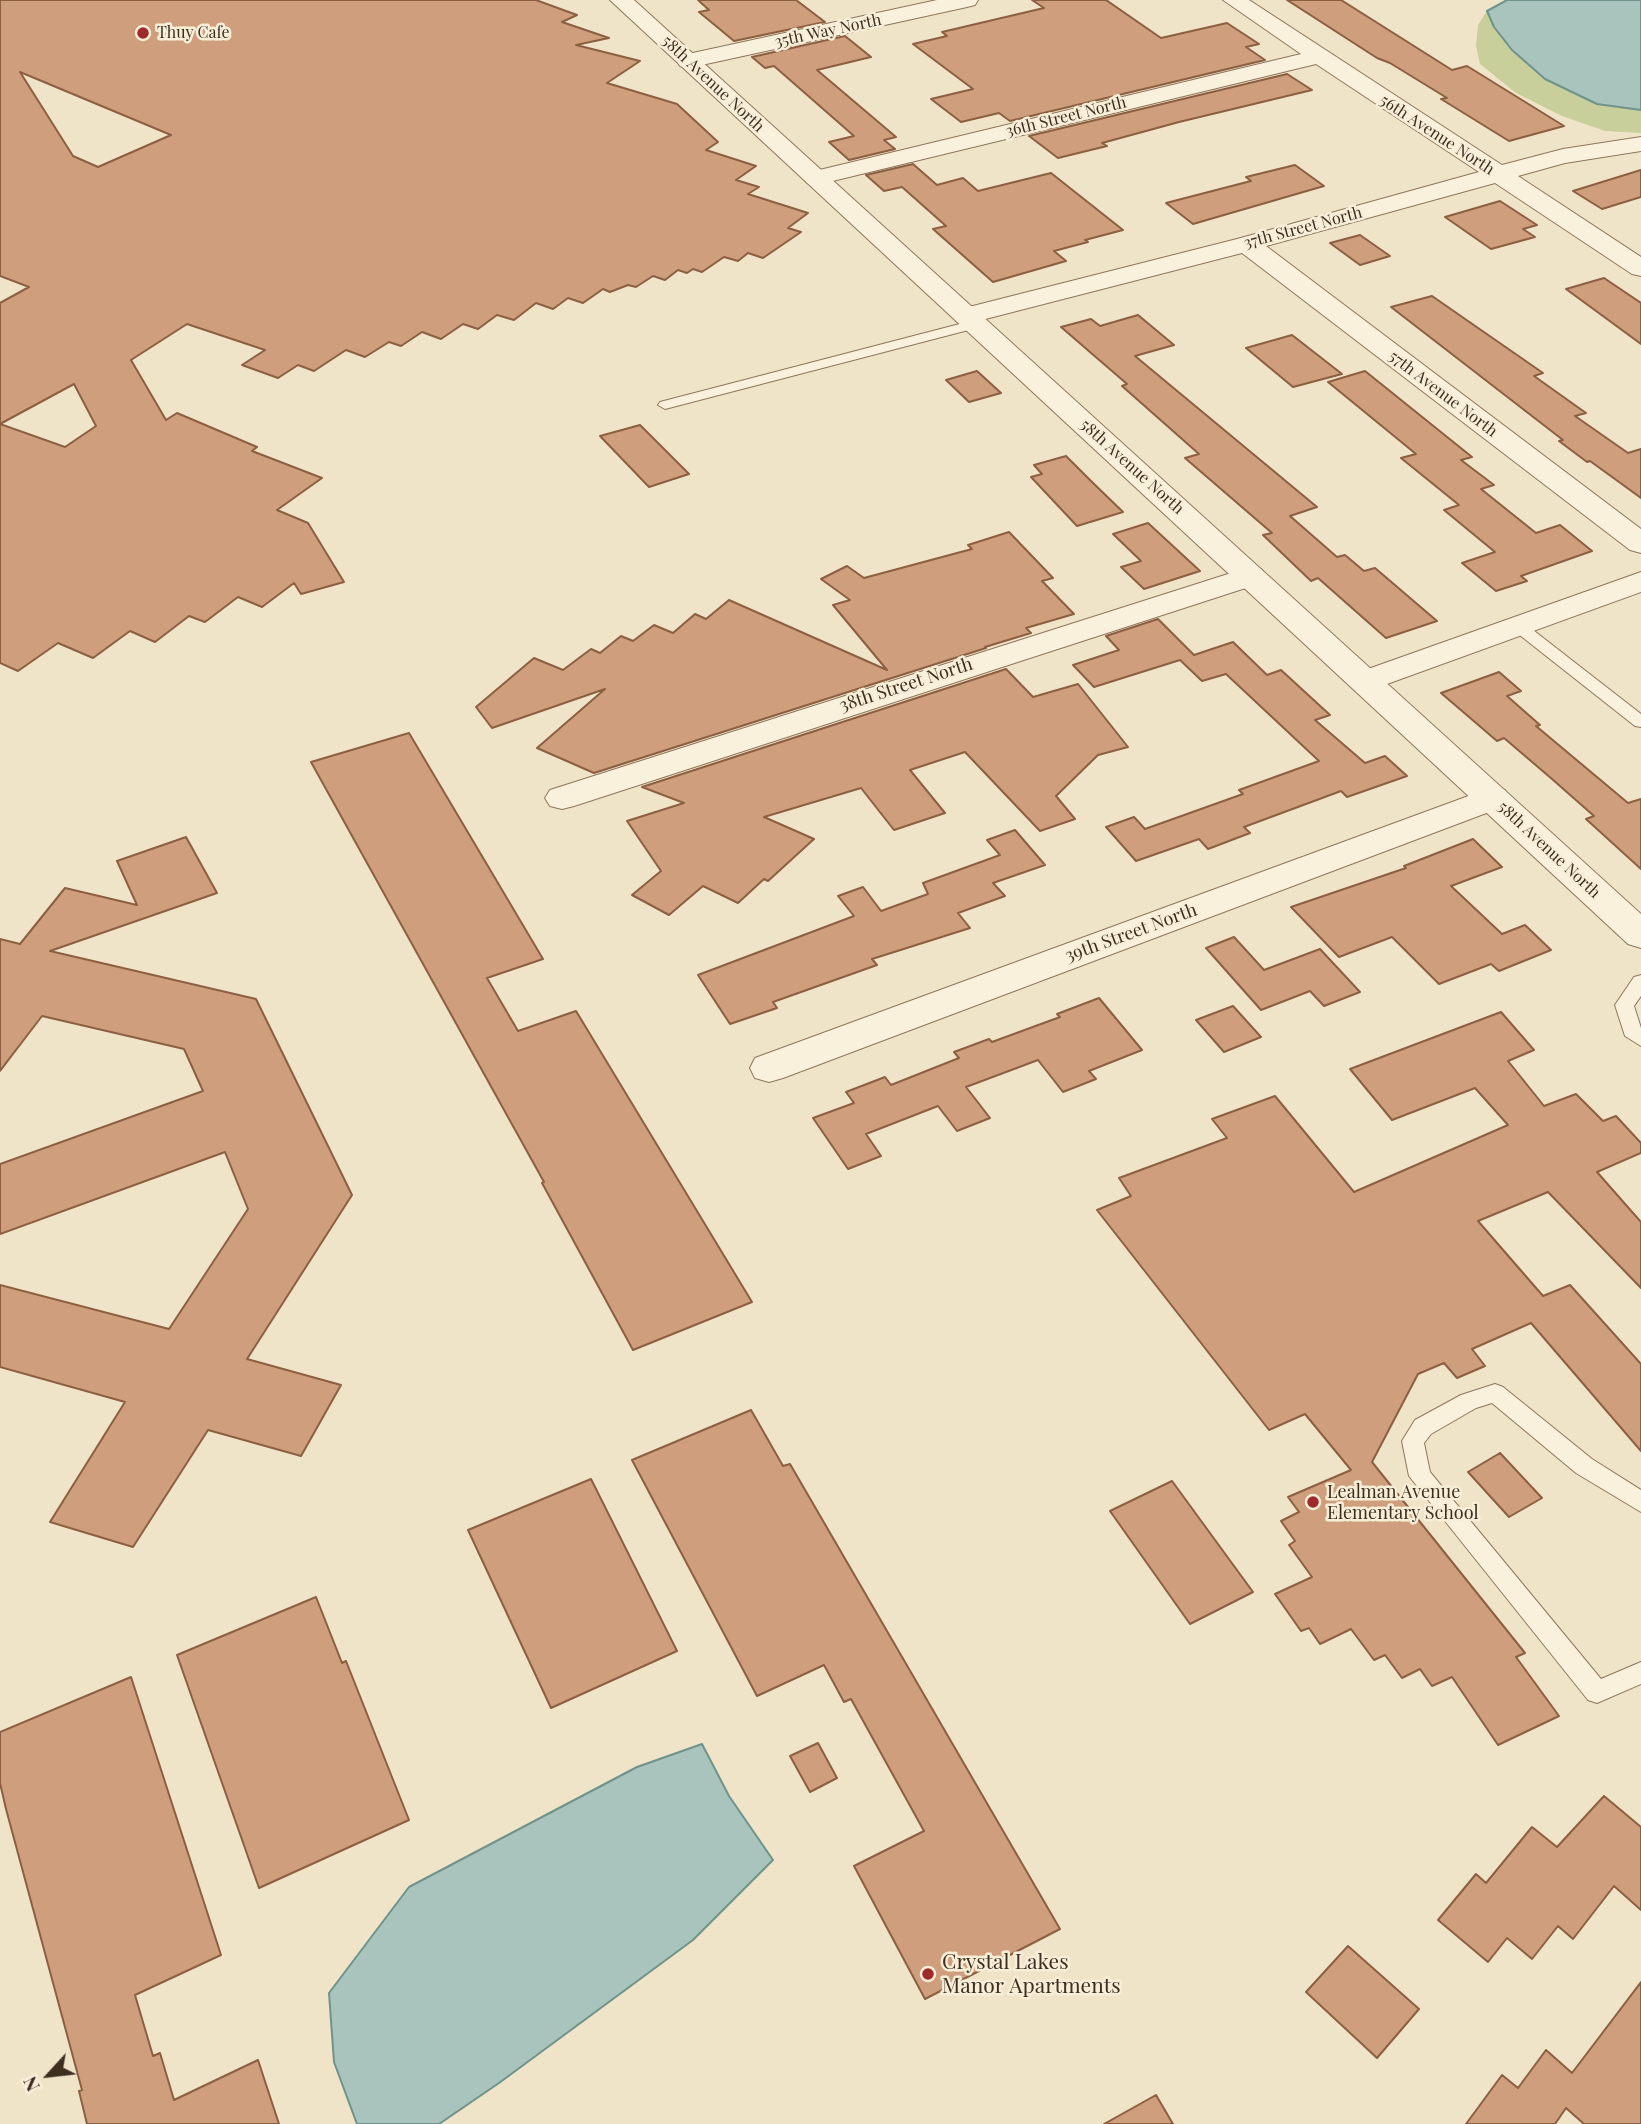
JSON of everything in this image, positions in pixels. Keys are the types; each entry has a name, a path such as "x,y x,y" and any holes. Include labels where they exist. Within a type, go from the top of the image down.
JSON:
{"street":[{"name":"58th Avenue North","path":"621,0 1641,935"},
{"name":"35th Way North","path":"688,61 967,0"},
{"name":"56th Avenue North","path":"1234,0 1641,268"},
{"name":"36th Street North","path":"816,178 1317,57"},
{"name":"37th Street North","path":"971,320 1563,156 1641,144"},
{"name":"57th Avenue North","path":"1246,244 1641,544"},
{"name":"38th Street North","path":"562,798 1250,576"},
{"path":"1365,681 1641,581"},
{"name":"39th Street North","path":"769,1068 1493,799"}],"lane":[{"path":"664,405 971,320"},
{"path":"1518,625 1641,722"},
{"path":"1641,982 1625,1005 1632,1031 1641,1040"},
{"path":"1641,1502 1584,1466 1495,1393 1469,1401 1423,1427 1413,1441 1420,1476 1597,1692 1641,1673"}],"green space":[{"path":"1487,11 1494,27 1597,104 1641,110 1641,133 1605,131 1562,116 1516,93 1480,64 1476,46 1478,25"}],"water":[{"path":"1507,0 1641,0 1641,110 1597,104 1545,79 1512,50 1494,27 1487,11"},
{"path":"702,1744 729,1796 773,1860 693,1940 439,2124 357,2124 334,2062 329,1993 409,1887 637,1767"}],"building":[{"path":"0,0 536,0 577,15 562,22 609,38 576,45 640,61 607,83 677,104 718,142 706,150 756,166 736,180 759,187 748,194 808,213 788,228 801,232 763,258 748,253 738,261 724,257 702,272 693,269 687,273 678,270 665,280 653,276 636,287 628,285 610,292 603,289 583,303 568,298 553,309 536,303 514,320 497,315 478,329 463,324 441,339 422,332 401,346 389,342 365,357 346,350 314,371 298,365 278,378 242,365 265,350 187,324 131,360 166,420 177,413 257,447 252,451 322,478 277,510 308,523 344,582 301,594 294,583 262,607 238,597 205,622 189,616 155,642 130,631 93,658 58,643 18,671 0,663 0,424 0,303 29,287 0,276","holes":["20,72 171,135 98,167 73,156","74,384 96,426 65,447 0,424"]},
{"path":"698,0 796,0 825,22 734,41 699,12 709,10"},
{"path":"1032,0 1106,0 1161,38 1227,23 1259,44 1246,47 1265,60 1010,121 999,113 961,122 931,99 973,89 913,44 947,36 942,32 1044,8"},
{"path":"1287,0 1341,0 1452,70 1467,66 1564,126 1509,141 1441,99 1447,98 1390,63 1377,58"},
{"path":"845,36 871,57 817,70 896,137 884,140 895,149 849,160 829,142 854,136 774,66 765,68 752,57"},
{"path":"1287,74 1312,90 1179,122 1102,143 1107,146 1058,158 1029,136"},
{"path":"913,164 937,185 963,178 978,191 1051,173 1123,230 1054,251 1066,261 993,282 933,229 946,226 902,187 884,191 866,175"},
{"path":"1295,165 1324,186 1193,224 1166,203 1251,181 1246,177"},
{"path":"1641,170 1641,197 1602,209 1573,191"},
{"path":"1500,201 1537,225 1523,229 1535,237 1491,249 1445,217"},
{"path":"1360,235 1390,256 1360,265 1330,243"},
{"path":"1604,278 1641,303 1641,344 1566,289"},
{"path":"1432,296 1543,373 1534,376 1586,413 1575,416 1628,453 1641,449 1641,498 1559,441 1563,440 1391,307"},
{"path":"1138,315 1174,345 1135,356 1317,507 1290,516 1337,557 1345,555 1364,571 1375,568 1437,621 1386,638 1318,578 1311,581 1263,535 1272,533 1185,458 1199,454 1122,386 1127,384 1061,327 1091,319 1100,326"},
{"path":"1292,335 1342,374 1293,387 1246,348"},
{"path":"977,371 1001,393 969,402 946,380"},
{"path":"1365,371 1472,457 1461,460 1494,485 1481,489 1536,533 1560,525 1592,551 1521,576 1527,581 1496,591 1462,563 1495,552 1444,510 1459,505 1401,458 1416,454 1328,382"},
{"path":"640,425 689,474 649,487 600,436"},
{"path":"1066,456 1123,512 1077,526 1031,477 1042,474 1034,465"},
{"path":"1148,523 1200,571 1144,589 1121,567 1141,561 1113,534"},
{"path":"1009,532 1053,578 1042,581 1074,614 1026,628 1031,633 986,648 594,773 537,748 605,689 492,728 476,707 534,658 563,670 591,649 600,653 621,636 633,641 654,625 673,633 695,614 706,619 729,600 887,670 833,605 850,600 821,579 847,566 864,578 972,549 968,545"},
{"path":"1158,619 1194,655 1233,642 1267,675 1281,670 1330,715 1315,720 1365,763 1385,756 1407,776 1347,797 1341,791 1244,827 1250,833 1208,849 1199,839 1136,861 1106,827 1134,817 1145,829 1243,794 1239,790 1319,761 1226,674 1202,681 1180,660 1094,687 1073,665 1119,650 1106,636"},
{"path":"1006,669 1033,697 1078,684 1128,747 1098,755 1056,796 1075,819 1040,831 965,752 910,770 945,813 894,830 861,788 764,817 814,839 768,881 764,879 738,903 703,886 669,915 632,895 661,871 627,821 684,803 642,787"},
{"path":"1499,672 1521,691 1507,696 1540,725 1536,726 1628,803 1641,799 1641,869 1586,819 1594,816 1552,779 1504,738 1497,741 1441,693"},
{"path":"409,733 543,959 487,978 518,1031 576,1011 752,1302 633,1350 542,1183 544,1182 311,762"},
{"path":"1015,830 1045,865 993,883 1005,896 958,913 970,928 872,959 877,965 773,1002 777,1008 730,1024 698,975 854,916 838,896 863,887 881,911 928,894 923,883 1000,855 987,840"},
{"path":"186,837 217,893 50,951 256,999 352,1195 247,1359 341,1385 301,1456 208,1430 133,1547 50,1522 125,1402 0,1367 0,1285 169,1329 248,1209 225,1152 0,1234 0,1164 203,1091 184,1049 42,1016 0,1071 0,939 20,944 65,888 137,905 117,861"},
{"path":"1473,839 1502,867 1451,886 1502,934 1525,925 1551,950 1499,971 1491,964 1439,984 1392,937 1339,957 1291,907 1406,868 1404,866"},
{"path":"1234,937 1264,970 1320,949 1360,992 1324,1006 1310,991 1261,1010 1206,948"},
{"path":"1099,998 1142,1050 1089,1071 1096,1079 1063,1092 1038,1060 966,1087 990,1118 957,1131 938,1106 866,1134 881,1156 848,1169 813,1118 854,1103 846,1092 885,1077 891,1085 959,1058 954,1052 989,1039 992,1042 1060,1017 1057,1014"},
{"path":"1233,1006 1261,1037 1224,1052 1196,1020"},
{"path":"1501,1012 1534,1050 1508,1061 1544,1106 1576,1094 1603,1121 1616,1116 1641,1143 1641,1153 1597,1172 1641,1222 1641,1288 1548,1192 1478,1221 1543,1296 1570,1285 1641,1364 1641,1451 1531,1323 1472,1349 1485,1366 1457,1378 1444,1363 1418,1374 1372,1462 1525,1653 1516,1657 1559,1716 1498,1745 1452,1677 1432,1686 1420,1669 1402,1678 1385,1655 1374,1660 1351,1629 1320,1644 1309,1628 1301,1631 1275,1594 1312,1577 1289,1545 1295,1541 1281,1521 1299,1512 1288,1497 1351,1470 1305,1414 1269,1430 1097,1210 1131,1196 1119,1178 1227,1138 1212,1119 1275,1096 1354,1192 1508,1125 1475,1088 1392,1120 1350,1069"},
{"path":"751,1410 783,1466 790,1464 1060,1929 925,1999 854,1866 924,1831 851,1699 844,1702 824,1665 757,1696 632,1460"},
{"path":"1500,1453 1542,1498 1509,1517 1468,1472"},
{"path":"591,1479 677,1651 551,1708 468,1530"},
{"path":"1172,1481 1253,1592 1190,1624 1110,1511"},
{"path":"316,1597 342,1663 346,1661 409,1820 259,1888 177,1655"},
{"path":"131,1677 221,1955 135,1995 153,2056 160,2053 174,2100 258,2060 279,2124 87,2124 79,2091 82,2090 0,1783 0,1732"},
{"path":"818,1743 837,1778 810,1792 790,1756"},
{"path":"1604,1796 1641,1827 1641,1910 1614,1886 1573,1939 1558,1926 1532,1959 1507,1938 1488,1962 1438,1920 1476,1874 1486,1883 1532,1827 1557,1847"},
{"path":"1348,1946 1419,2009 1377,2058 1306,1992"},
{"path":"1641,1982 1641,2124 1584,2124 1566,2108 1555,2124 1466,2124 1502,2075 1518,2088 1546,2050 1572,2073"},
{"path":"1156,2095 1173,2124 1104,2124"}],"place":[{"name":"Thuy Cafe","path":"143,33"},
{"name":"Lealman Avenue Elementary School","path":"1313,1502"},
{"name":"Crystal Lakes Manor Apartments","path":"928,1974"}]}
